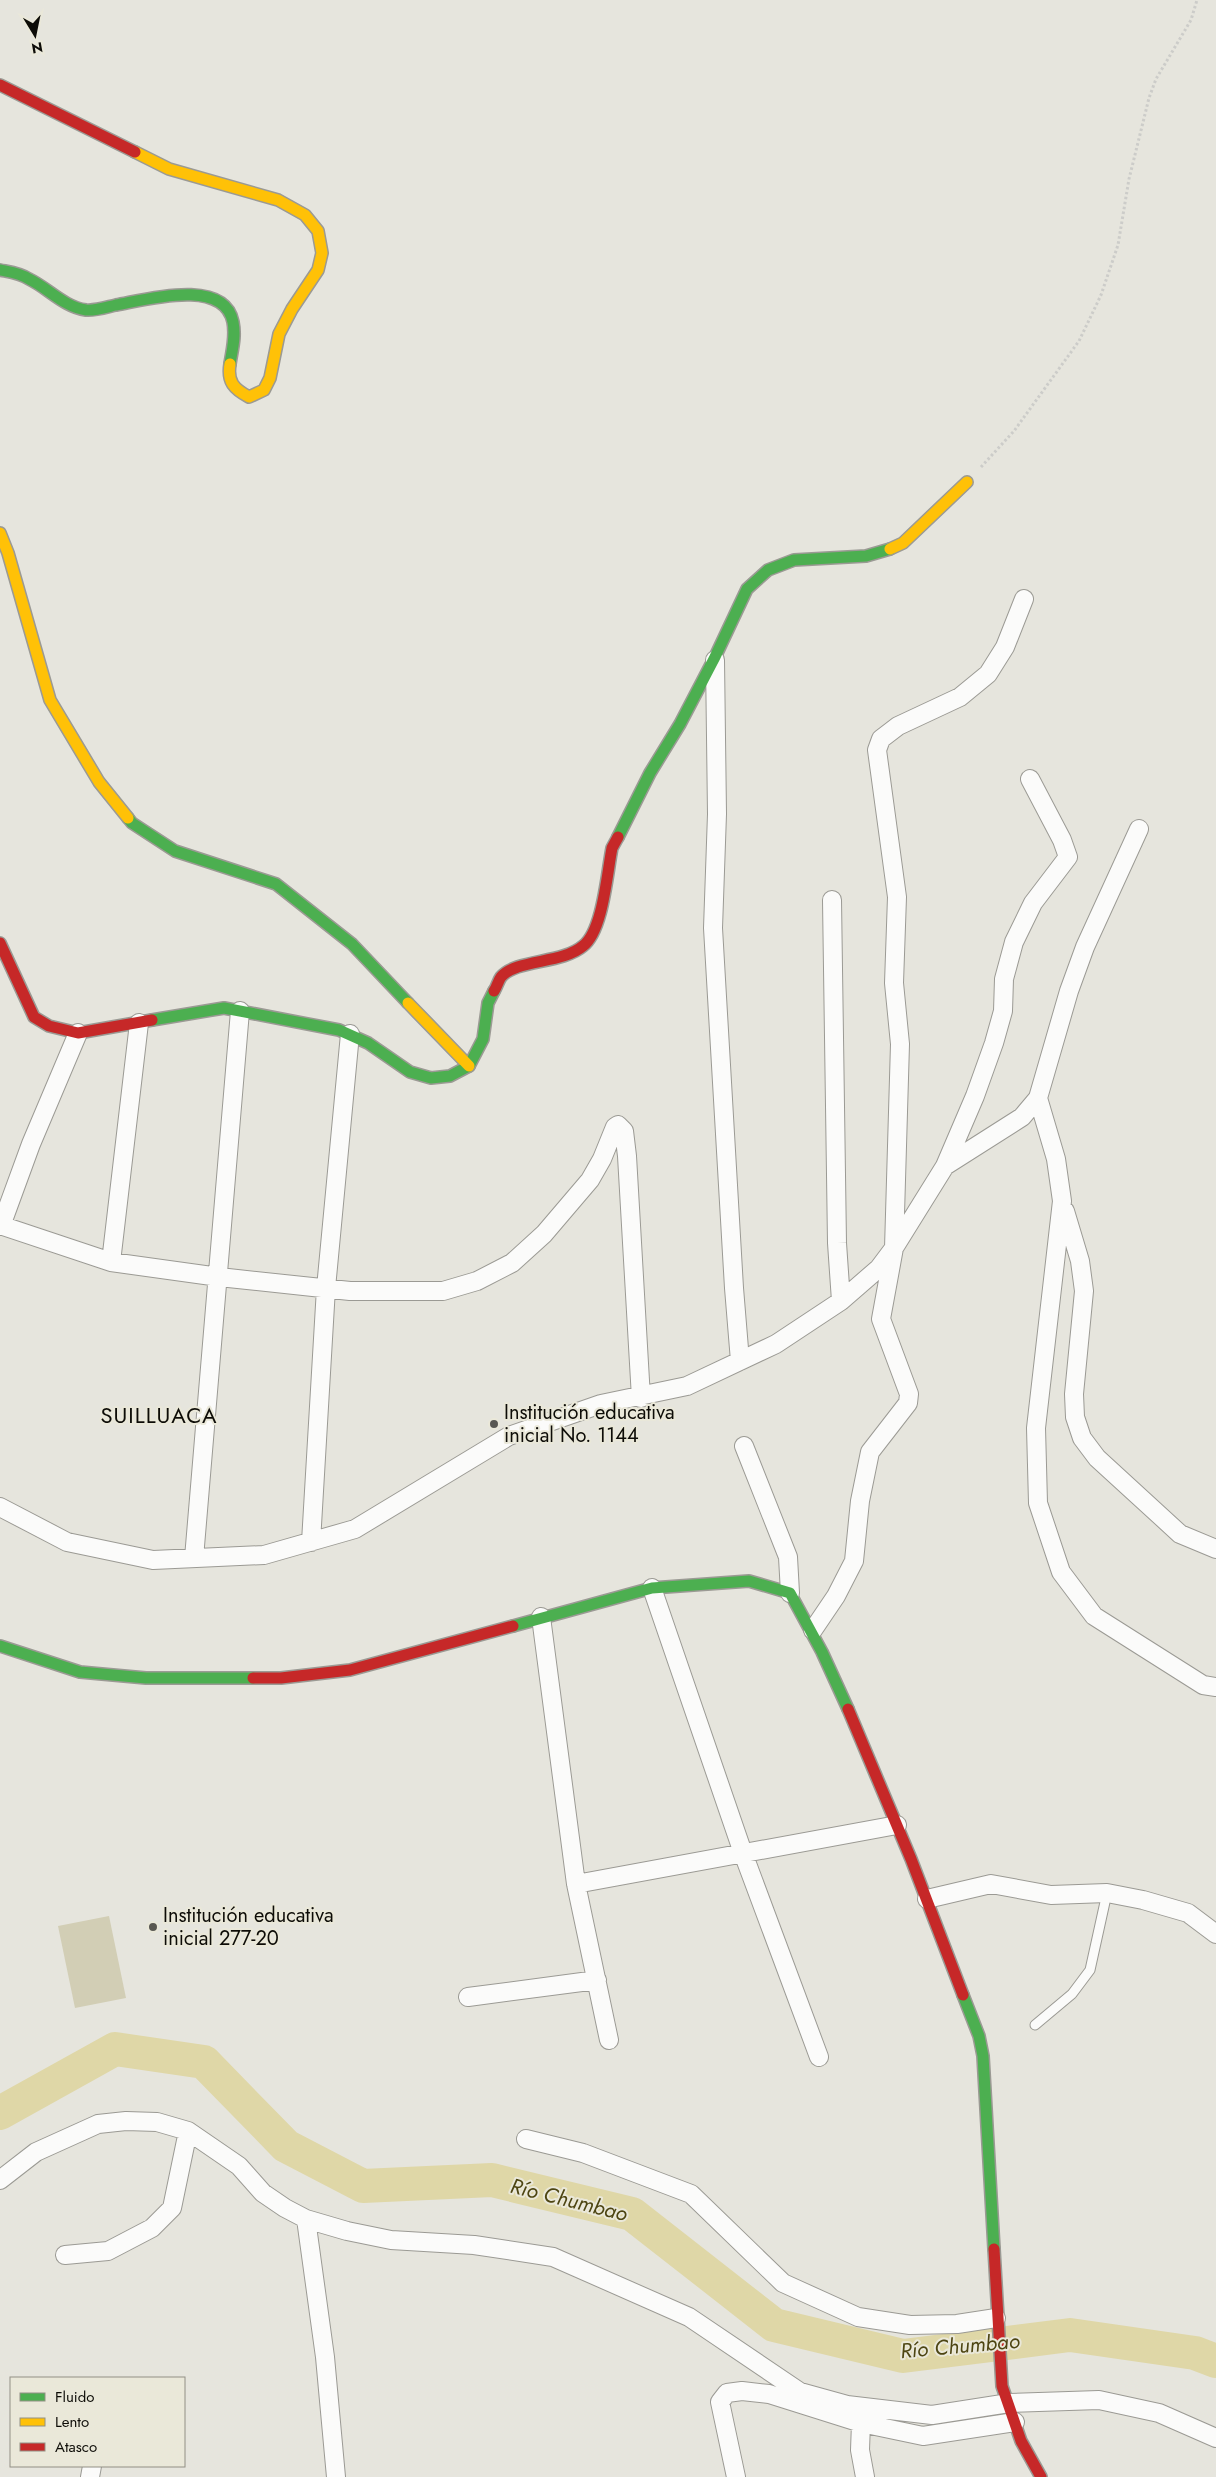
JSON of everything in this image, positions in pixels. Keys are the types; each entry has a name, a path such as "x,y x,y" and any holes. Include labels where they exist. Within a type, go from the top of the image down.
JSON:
{"street":[{"path":"0,86 169,169 278,200 305,215 318,232 322,253 318,270 292,309 279,334 270,378 264,390 249,397 236,393 229,383 228,369 234,349 235,326 226,308 209,297 186,293 86,310 64,301 22,275 0,270"},
{"path":"0,943 34,1016 49,1026 78,1033 224,1008 295,1021 350,1034 410,1072 431,1078 450,1076 468,1066 483,1039 488,1003 502,976 523,965 558,959 584,946 597,925 612,848 650,772 680,724 715,657 747,588 768,570 794,560 866,556 903,543 967,482"},
{"path":"0,533 8,554 50,700 99,782 132,823 174,851 276,884 352,944 468,1066"},
{"path":"813,1630 836,1596 854,1561 860,1501 870,1452 908,1403 909,1394 881,1319 894,1248 900,1044 894,983 897,897 877,750 881,739 898,726 960,697 988,674 1005,647 1024,598"},
{"path":"715,657 717,814 713,928 733,1279 740,1361"},
{"path":"0,1507 67,1542 153,1560 264,1555 354,1529 509,1436 601,1404 641,1398 687,1386 776,1344 841,1301 879,1268 894,1248 945,1166 994,1043 1003,1011 1004,979 1014,942 1033,904 1068,856 1062,840 1030,778"},
{"path":"945,1166 1022,1117 1038,1098 1069,991 1085,947 1139,828"},
{"path":"832,900 836,1243 841,1301"},
{"path":"194,1558 240,1011"},
{"path":"112,1262 139,1023"},
{"path":"78,1033 31,1144 1,1225 112,1262 218,1277 326,1288 443,1292 476,1281 512,1263 544,1234 574,1202 590,1180 611,1139 614,1128 618,1125 624,1131 627,1156 641,1398"},
{"path":"311,1542 326,1288 350,1034"},
{"path":"1038,1098 1056,1159 1062,1201 1080,1261 1084,1291 1074,1394 1075,1417 1082,1438 1096,1458 1180,1534 1216,1549"},
{"path":"1062,1201 1036,1428 1038,1503 1061,1572 1094,1616 1203,1685 1216,1687"},
{"path":"744,1446 788,1557 790,1593 813,1630 897,1824 979,2036 983,2056 996,2323 1002,2386 1022,2442 1041,2477"},
{"path":"0,1646 80,1672 146,1678 281,1678 350,1670 492,1633 541,1617 652,1588 749,1582 790,1593"},
{"path":"652,1588 742,1853 819,2057"},
{"path":"541,1617 576,1884 609,2040"},
{"path":"576,1884 897,1824"},
{"path":"927,1899 990,1884 1050,1895 1107,1893 1143,1900 1188,1913 1216,1934"},
{"path":"468,1997 596,1980"},
{"path":"0,2180 36,2152 98,2124 126,2121 157,2122 188,2131 239,2166 263,2193 284,2208 306,2219 347,2231 391,2240 474,2245 553,2257 689,2317 800,2392 847,2405 932,2415 1009,2403 1099,2400 1159,2413 1216,2438"},
{"path":"65,2255 108,2251 152,2228 172,2208 188,2131"},
{"path":"526,2139 583,2153 691,2194 783,2283 858,2317 910,2325 996,2323"},
{"path":"306,2219 325,2357 336,2477"},
{"path":"736,2477 720,2402 727,2393 742,2391 769,2394 860,2423 923,2436 1015,2422"},
{"path":"860,2423 860,2450 865,2477"}],"lane":[{"path":"1035,2026 1072,1994 1090,1970 1107,1893"}],"path":[{"path":"967,482 1014,431 1079,341 1101,294 1118,245 1129,179 1149,98 1156,79 1191,20 1197,0"}],"shaded area":[{"path":"109,1916 126,1998 75,2008 58,1926"}],"waterway":[{"name":"Río Chumbao","path":"0,2113 115,2049 204,2062 286,2146 363,2186 492,2180 632,2214 774,2325 903,2356 1070,2335 1195,2353 1216,2361"}],"traffic: fast":[{"path":"0,270 22,275 70,305 86,310 163,296 200,296 215,300 227,308 233,322 234,338 230,364"},
{"path":"618,837 650,773 680,724 715,657 747,589 768,570 794,560 866,556 890,549"},
{"path":"128,818 132,823 175,851 276,884 352,944 408,1003"},
{"path":"152,1020 224,1008 339,1030 368,1043 410,1072 431,1078 450,1076 469,1066 483,1039 488,1003 494,991"},
{"path":"513,1626 652,1588 749,1581 790,1593 822,1652 848,1709"},
{"path":"0,1646 80,1672 146,1678 253,1678"},
{"path":"963,1995 979,2036 983,2056 994,2249"}],"traffic: slow":[{"path":"135,152 169,169 278,200 305,215 318,231 322,253 318,270 292,309 279,334 270,378 264,390 249,397 239,391 231,380 230,364"},
{"path":"890,549 903,543 967,482"},
{"path":"0,533 8,553 50,700 99,782 128,818"},
{"path":"408,1003 469,1066"}],"traffic: jam":[{"path":"0,85 135,152"},
{"path":"494,991 501,977 508,971 574,952 590,939 600,915 612,848 618,837"},
{"path":"0,943 34,1017 49,1026 78,1033 152,1020"},
{"path":"253,1678 281,1678 350,1670 513,1626"},
{"path":"848,1709 911,1859 963,1995"},
{"path":"994,2249 1002,2386 1021,2441 1041,2477"}],"place":[{"name":"Institución educativa inicial No. 1144","path":"494,1424"},
{"name":"Institución educativa inicial 277-20","path":"153,1927"}],"district":[{"name":"SUILLUACA","path":"159,1415"}]}
